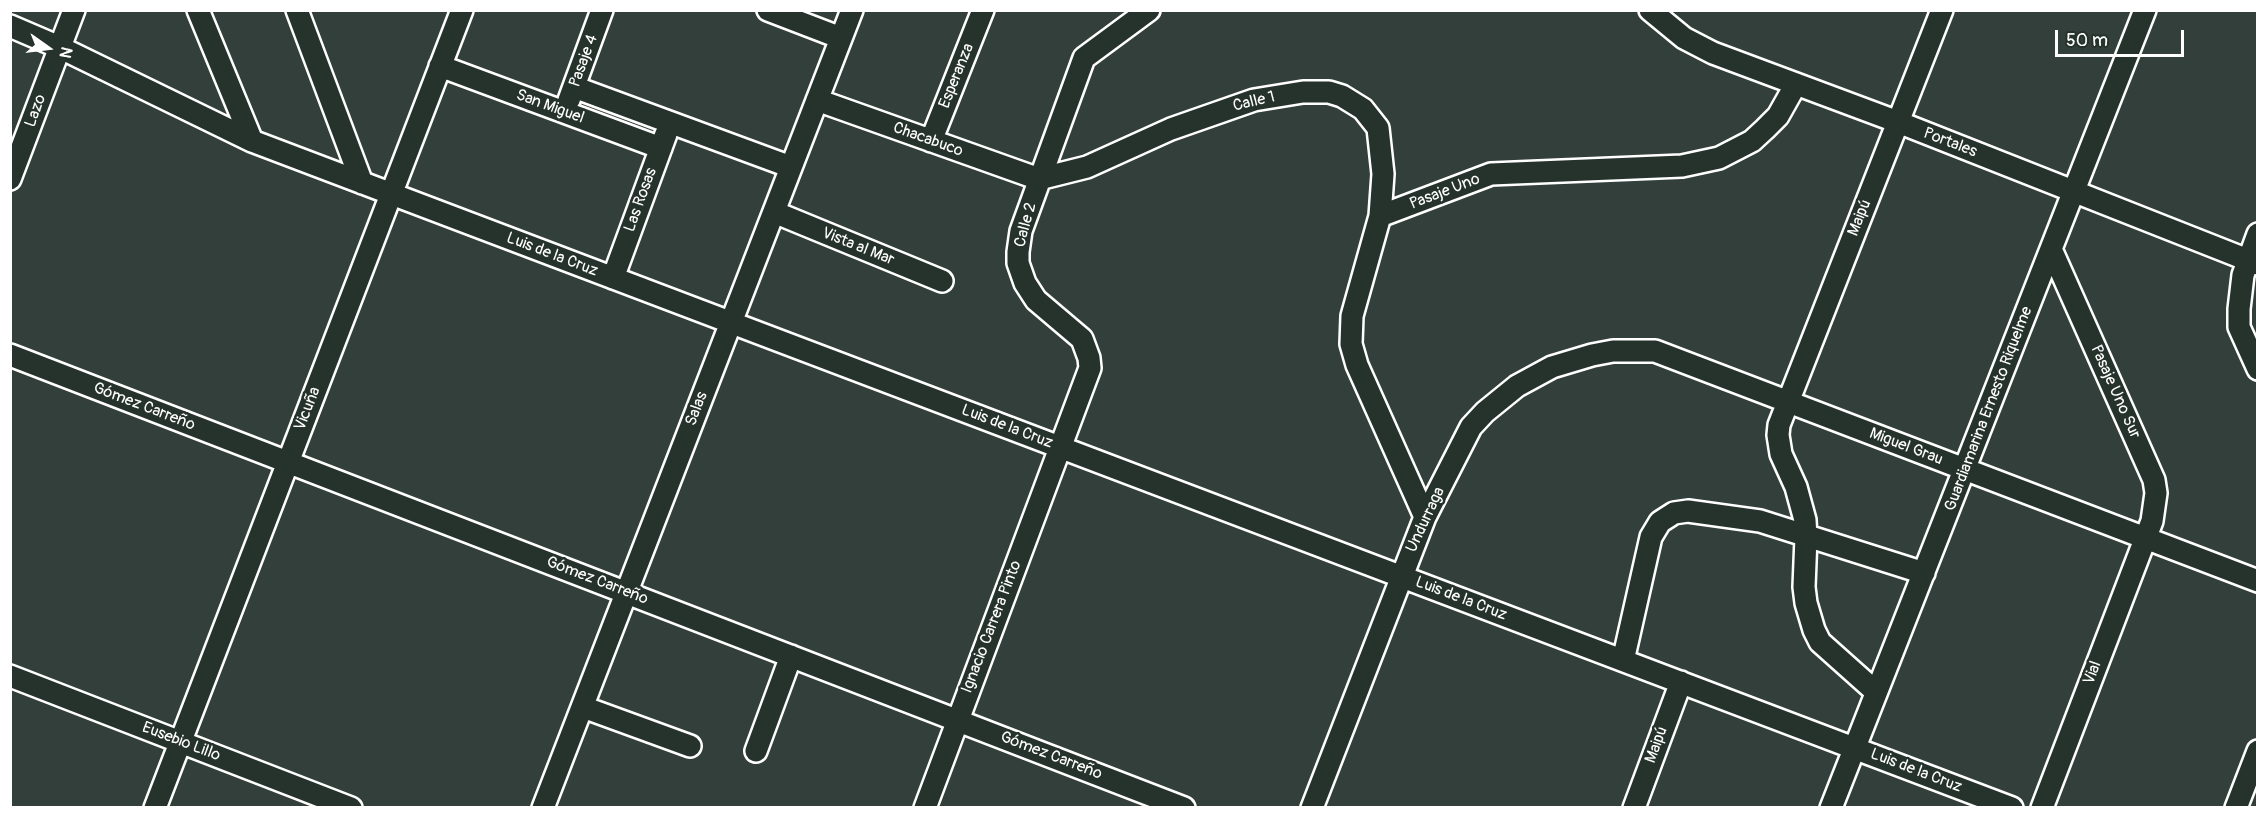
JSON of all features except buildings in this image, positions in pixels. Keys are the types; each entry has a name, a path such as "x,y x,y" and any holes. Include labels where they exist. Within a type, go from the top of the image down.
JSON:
{"street":[{"name":"Lazo","path":"10,179 58,46 74,10"},
{"path":"198,10 252,141"},
{"path":"297,10 362,183"},
{"name":"Vicuña","path":"154,807 462,10"},
{"name":"Pasaje 4","path":"565,112 602,10"},
{"path":"768,10 841,38"},
{"name":"Salas","path":"543,807 852,10"},
{"name":"Esperanza","path":"931,141 983,10"},
{"name":"Calle 2","path":"1060,447 1088,378 1089,358 1082,339 1036,300 1021,274 1018,263 1018,241 1084,58 1149,10"},
{"name":"Portales","path":"1650,10 1669,28 1698,46 2252,262"},
{"name":"Maipú","path":"1806,537 1802,503 1781,454 1779,425 1942,10"},
{"name":"Guardiamarina Ernesto Riquelme","path":"1831,807 1966,470 2145,10"},
{"name":"Luis de la Cruz","path":"10,26 58,46 252,141 2012,807"},
{"name":"San Miguel","path":"440,66 661,148"},
{"name":"Pasaje Uno","path":"1380,216 1491,174 1682,166 1719,158 1752,141 1766,129 1778,116 1796,84"},
{"name":"San Miguel","path":"574,87 791,167"},
{"name":"Calle 1","path":"1040,179 1087,166 1171,129 1254,100 1303,92 1329,92 1353,102 1371,118 1378,128 1383,174 1380,216"},
{"name":"Chacabuco","path":"817,100 1040,179"},
{"name":"Las Rosas","path":"613,278 670,122"},
{"name":"Vista al Mar","path":"774,212 942,281"},
{"path":"1380,216 1352,316 1351,344 1358,365 1425,517"},
{"path":"2258,234 2252,262 2240,292 2239,327 2258,369"},
{"name":"Pasaje Uno Sur","path":"2052,249 2154,480 2155,507 2145,538"},
{"name":"Undurraga","path":"1312,807 1425,517 1471,427 1500,398 1516,386 1552,367 1612,351 1654,351"},
{"name":"Miguel Grau","path":"1654,351 2258,581"},
{"name":"Gómez Carreño","path":"10,355 1184,807"},
{"name":"Ignacio Carrera Pinto","path":"925,807 1060,447"},
{"path":"1625,652 1651,537 1660,522 1667,516 1688,511 1736,517 1784,528 1806,537 1924,573"},
{"path":"1806,537 1804,587 1814,630 1820,642 1876,692"},
{"name":"Vial","path":"2042,807 2145,538"},
{"path":"756,752 790,656"},
{"name":"Eusebio Lillo","path":"10,676 351,807"},
{"name":"Maipú","path":"1634,807 1681,682"},
{"path":"583,707 690,746"},
{"path":"2236,807 2258,751"}]}
